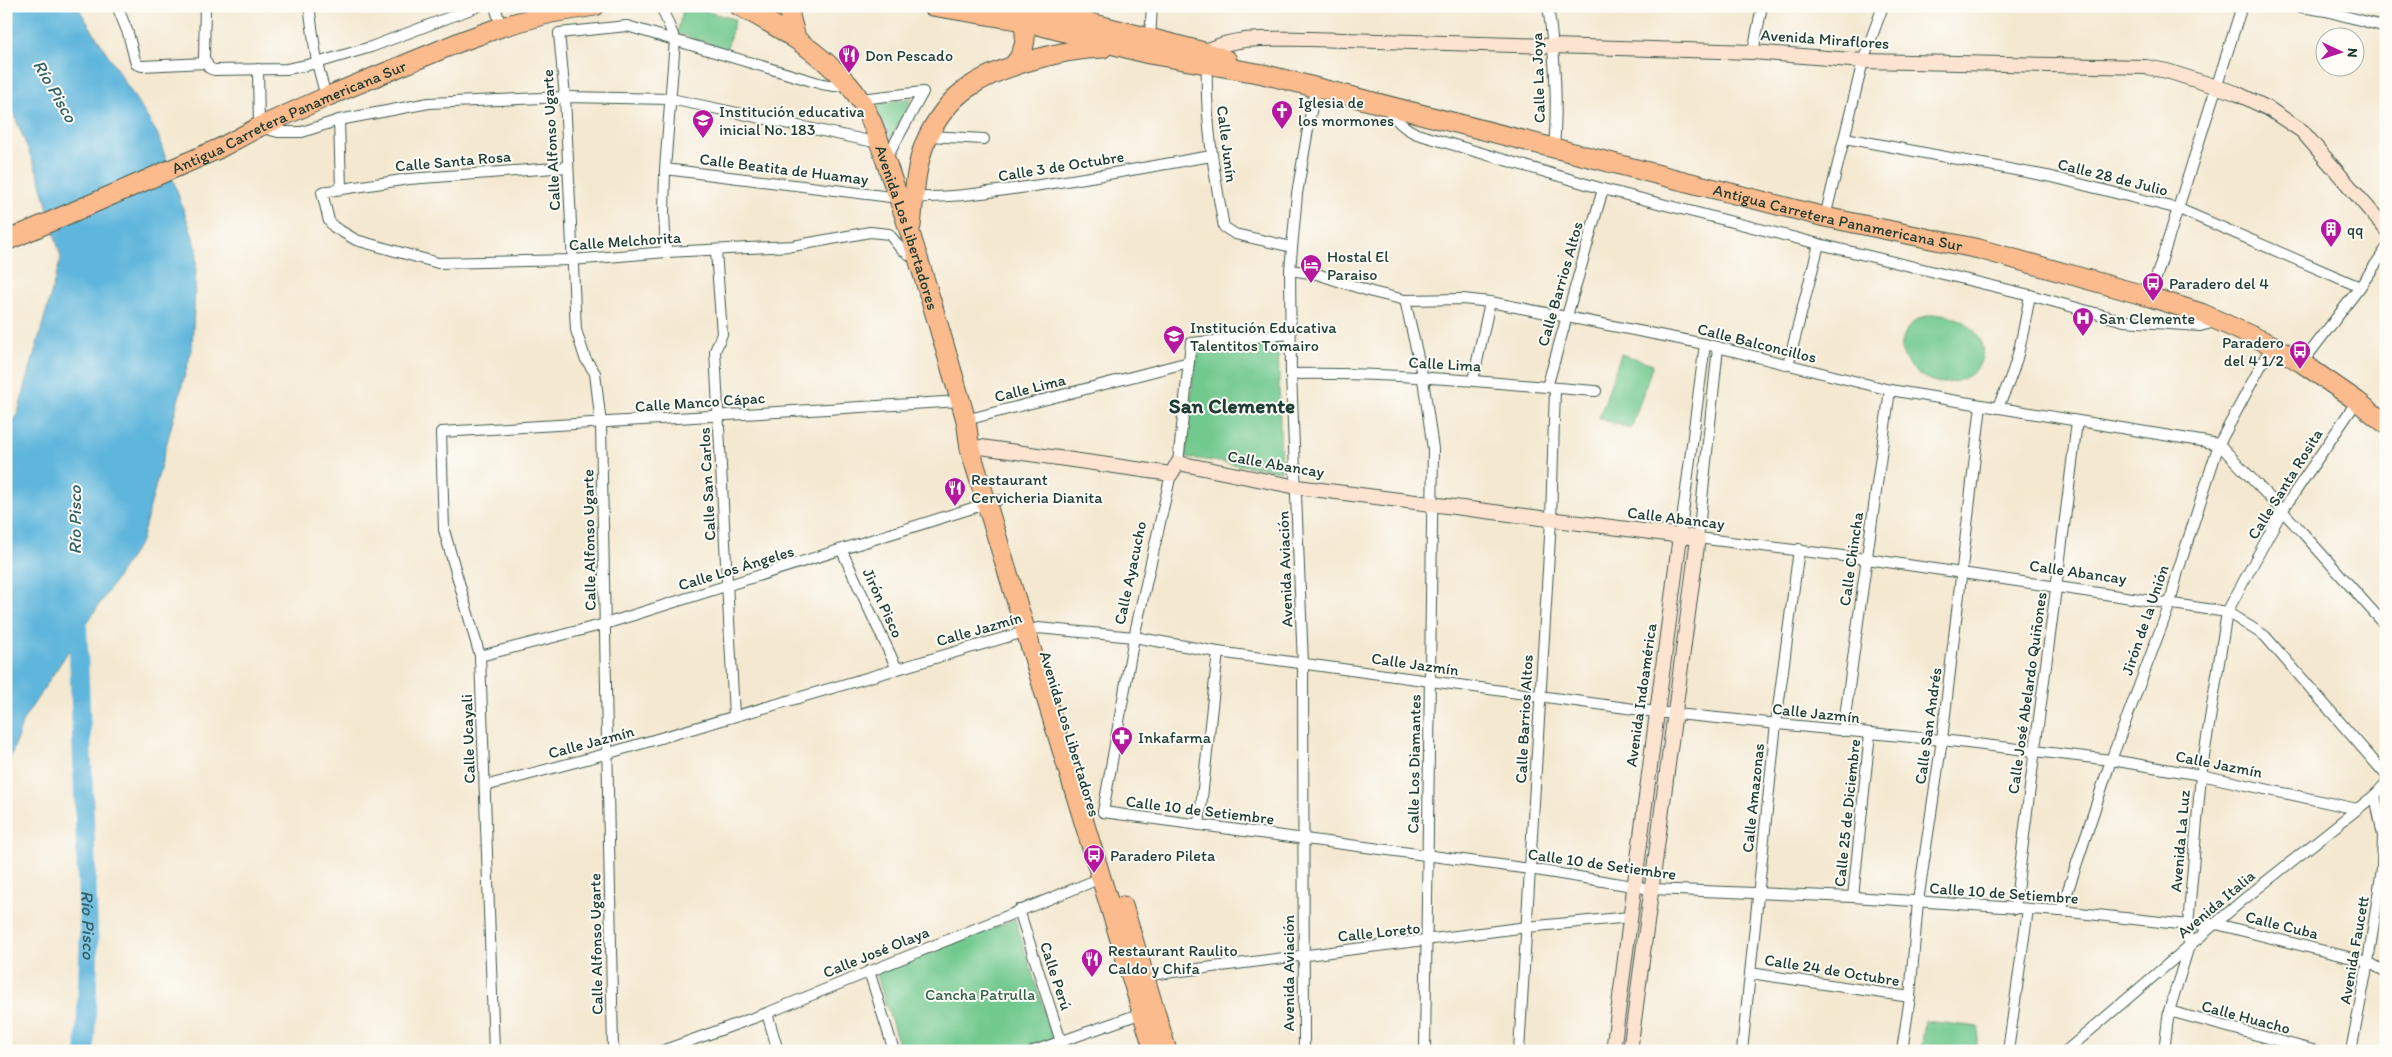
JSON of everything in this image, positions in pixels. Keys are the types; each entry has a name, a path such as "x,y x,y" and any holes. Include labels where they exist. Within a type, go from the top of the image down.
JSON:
{"highway":[{"name":"Avenida Los Libertadores","path":"739,6 796,38 849,84 860,99 902,194 919,261 966,420 970,449 992,502 1094,816 1138,978 1142,1013 1154,1051"},
{"path":"791,6 790,16 796,38"},
{"name":"Antigua Carretera Panamericana Sur","path":"932,6 1021,11 1150,38 1206,59 1315,88 1825,217 1979,249 2150,297 2201,313 2272,345 2357,400 2386,424"},
{"name":"Antigua Carretera Panamericana Sur","path":"6,241 218,149 259,127 326,97 501,27 584,7"},
{"name":"Antigua Carretera Panamericana Sur","path":"1021,11 1123,48 1206,59"},
{"path":"1013,66 1020,59 1024,48 1026,28 1021,11"},
{"path":"902,194 925,144 943,111 969,87 1013,66 1081,48 1123,48"},
{"name":"Avenida Los Libertadores","path":"966,420 981,447 992,502"},
{"name":"Avenida Los Libertadores","path":"1094,816 1101,878 1167,1051"}],"street":[{"path":"116,6 131,40 136,64 142,66 206,63"},
{"path":"205,6 204,58 209,68 214,70 287,69 317,62 371,47 479,6"},
{"path":"309,6 317,62 326,97"},
{"path":"495,6 501,27"},
{"path":"661,6 675,40 664,214 666,252"},
{"path":"1150,38 1152,6"},
{"name":"Calle La Joya","path":"1548,6 1554,48 1557,114 1554,148"},
{"path":"1753,52 1762,6"},
{"path":"1825,217 1863,61 1883,6"},
{"path":"2150,297 2242,6"},
{"path":"2295,6 2326,11 2386,27"},
{"name":"Calle Alfonso Ugarte","path":"613,1051 609,753 601,424 595,373 586,358 576,330 565,97 559,33 627,26 675,40"},
{"name":"Avenida Miraflores","path":"1206,59 1217,45 1281,39 1753,52 1863,61 2146,67 2167,71 2217,86 2269,109 2302,131 2386,229"},
{"path":"675,40 822,84 834,86 849,84"},
{"name":"Calle Junín","path":"1206,59 1206,99 1211,156 1224,227 1235,234 1292,247"},
{"path":"258,69 259,127 289,133 302,132 339,120 429,104 565,97 671,99 882,151 923,92 860,99"},
{"name":"Avenida Aviación","path":"1304,1051 1303,664 1291,374 1290,270 1297,194 1315,88"},
{"path":"1385,106 1395,120 1417,134 1602,189 2124,320 2200,326 2219,322"},
{"path":"339,120 341,188"},
{"path":"929,136 984,139"},
{"name":"Calle 28 de Julio","path":"1845,138 2052,177 2179,209 2360,287"},
{"name":"Calle 3 de Octubre","path":"902,194 936,198 1106,176 1211,156"},
{"name":"Calle Santa Rosa","path":"341,188 418,178 567,167"},
{"name":"Calle Beatita de Huamay","path":"666,169 902,194"},
{"name":"Calle Melchorita","path":"341,188 322,192 329,221 356,240 438,263 572,260 666,252 793,246 870,232 889,234 901,249 919,261"},
{"name":"Calle Barrios Altos","path":"1519,1051 1551,520 1551,387 1566,318 1602,189"},
{"path":"1788,365 1819,244"},
{"path":"2302,363 2360,287 2386,249"},
{"name":"Calle San Carlos","path":"716,251 722,334 715,350 734,716"},
{"name":"Calle Balconcillos","path":"1290,270 1317,274 1372,292 1405,300 1463,299 1490,302 1718,347 1890,390 2220,444"},
{"path":"1998,408 2018,360 2030,295"},
{"name":"Calle Los Diamantes","path":"1405,300 1423,379 1433,449 1425,1051"},
{"path":"1473,380 1490,302"},
{"name":"Calle Ayacucho","path":"1094,816 1162,505 1174,468 1191,343 1290,334"},
{"name":"Avenida Indoamérica","path":"1613,1051 1704,344"},
{"name":"Jirón de la Unión","path":"2060,911 2110,760 2170,604 2178,571 2220,444 2272,345"},
{"path":"1630,1051 1698,538 1718,347"},
{"name":"Calle Lima","path":"966,420 1189,362"},
{"name":"Calle Lima","path":"1291,374 1349,373 1423,379 1473,380 1596,391"},
{"name":"Calle Chincha","path":"1842,731 1890,390"},
{"name":"Calle Santa Rosita","path":"2228,612 2282,511 2357,400"},
{"name":"Calle Manco Cápac","path":"441,432 961,402"},
{"name":"Calle San Andrés","path":"1902,1051 1910,998 1918,901 1942,740 1963,573 1981,405"},
{"name":"Calle José Abelardo Quiñones","path":"2015,909 2033,750 2057,587 2077,421"},
{"name":"Calle Ucayali","path":"441,432 444,530 480,656 494,1051"},
{"path":"2220,444 2386,626"},
{"name":"Calle Abancay","path":"981,447 1174,468 1431,505 1799,549 2170,604"},
{"name":"Calle Los Ángeles","path":"480,656 606,624 842,551 992,502"},
{"name":"Calle Amazonas","path":"1742,1051 1776,724 1799,549"},
{"name":"Jirón Pisco","path":"842,551 897,669"},
{"path":"2170,604 2228,612 2265,636 2386,775"},
{"name":"Avenida La Luz","path":"2190,946 2188,925 2201,775 2228,612"},
{"name":"Calle Jazmín","path":"485,786 609,753 1032,629 1134,637 1218,652 1540,698 1674,714 1942,740 2110,760 2201,775 2357,809"},
{"path":"1199,825 1218,652"},
{"name":"Calle 25 de Diciembre","path":"1853,897 1870,733"},
{"name":"Avenida Italia","path":"2066,1051 2216,924 2375,795 2386,783"},
{"name":"Avenida Faucett","path":"2351,1051 2368,962 2382,869 2383,836 2375,795"},
{"name":"Calle 10 de Setiembre","path":"1094,816 1199,825 1302,838 1530,869 1651,889 1758,892 1918,901 2060,911 2188,925"},
{"path":"2379,817 2386,826"},
{"name":"Calle José Olaya","path":"662,1051 767,1013 1101,878"},
{"name":"Calle Perú","path":"1019,910 1062,1046"},
{"path":"2008,1051 2028,910"},
{"name":"Calle Loreto","path":"1138,978 1304,955 1630,917"},
{"name":"Calle Cuba","path":"2188,925 2216,924 2368,962 2386,972"},
{"path":"2164,1051 2169,1011 2190,946"},
{"path":"868,971 894,1051"},
{"name":"Calle 24 de Octubre","path":"1750,973 1910,998"},
{"name":"Calle Huacho","path":"2169,1011 2316,1051"},
{"path":"767,1013 778,1051"},
{"path":"1034,1051 1062,1046 1142,1013"}],"green space":[{"path":"684,6 735,19 727,49 677,33"},
{"path":"912,98 891,138 873,105"},
{"path":"1941,314 1959,320 1975,331 1982,347 1982,357 1978,367 1965,378 1951,383 1932,381 1924,377 1910,366 1901,350 1905,334 1913,323 1918,319"},
{"path":"1278,339 1281,471 1185,457 1196,348"},
{"path":"1621,354 1653,364 1631,429 1599,418"},
{"name":"Cancha Patrulla","path":"1015,919 1053,1038 1019,1051 901,1051 876,974"},
{"path":"1925,1021 1979,1027 1976,1051 1921,1051"}],"water":[{"path":"6,6 77,6 157,133 197,249 192,348 141,541 23,720 6,772 6,434 18,413 61,258 40,179 6,95"}],"waterway":[{"name":"Río Pisco","path":"77,611 89,944 85,1051"}],"place":[{"name":"Don Pescado","path":"849,74"},
{"name":"Iglesia de los mormones","path":"1282,130"},
{"name":"Institución educativa inicial No. 183","path":"703,139"},
{"name":"qq","path":"2331,248"},
{"name":"Hostal El Paraiso","path":"1311,284"},
{"name":"Paradero del 4","path":"2153,302"},
{"name":"San Clemente","path":"2083,337"},
{"name":"Institución Educativa Talentitos Tomairo","path":"1174,355"},
{"name":"Paradero del 4 1/2","path":"2300,370"},
{"name":"Restaurant Cervicheria Dianita","path":"955,507"},
{"name":"Inkafarma","path":"1122,756"},
{"name":"Paradero Pileta","path":"1094,874"},
{"name":"Restaurant Raulito Caldo y Chifa","path":"1092,978"}],"district":[{"name":"San Clemente","path":"1232,405"}]}
